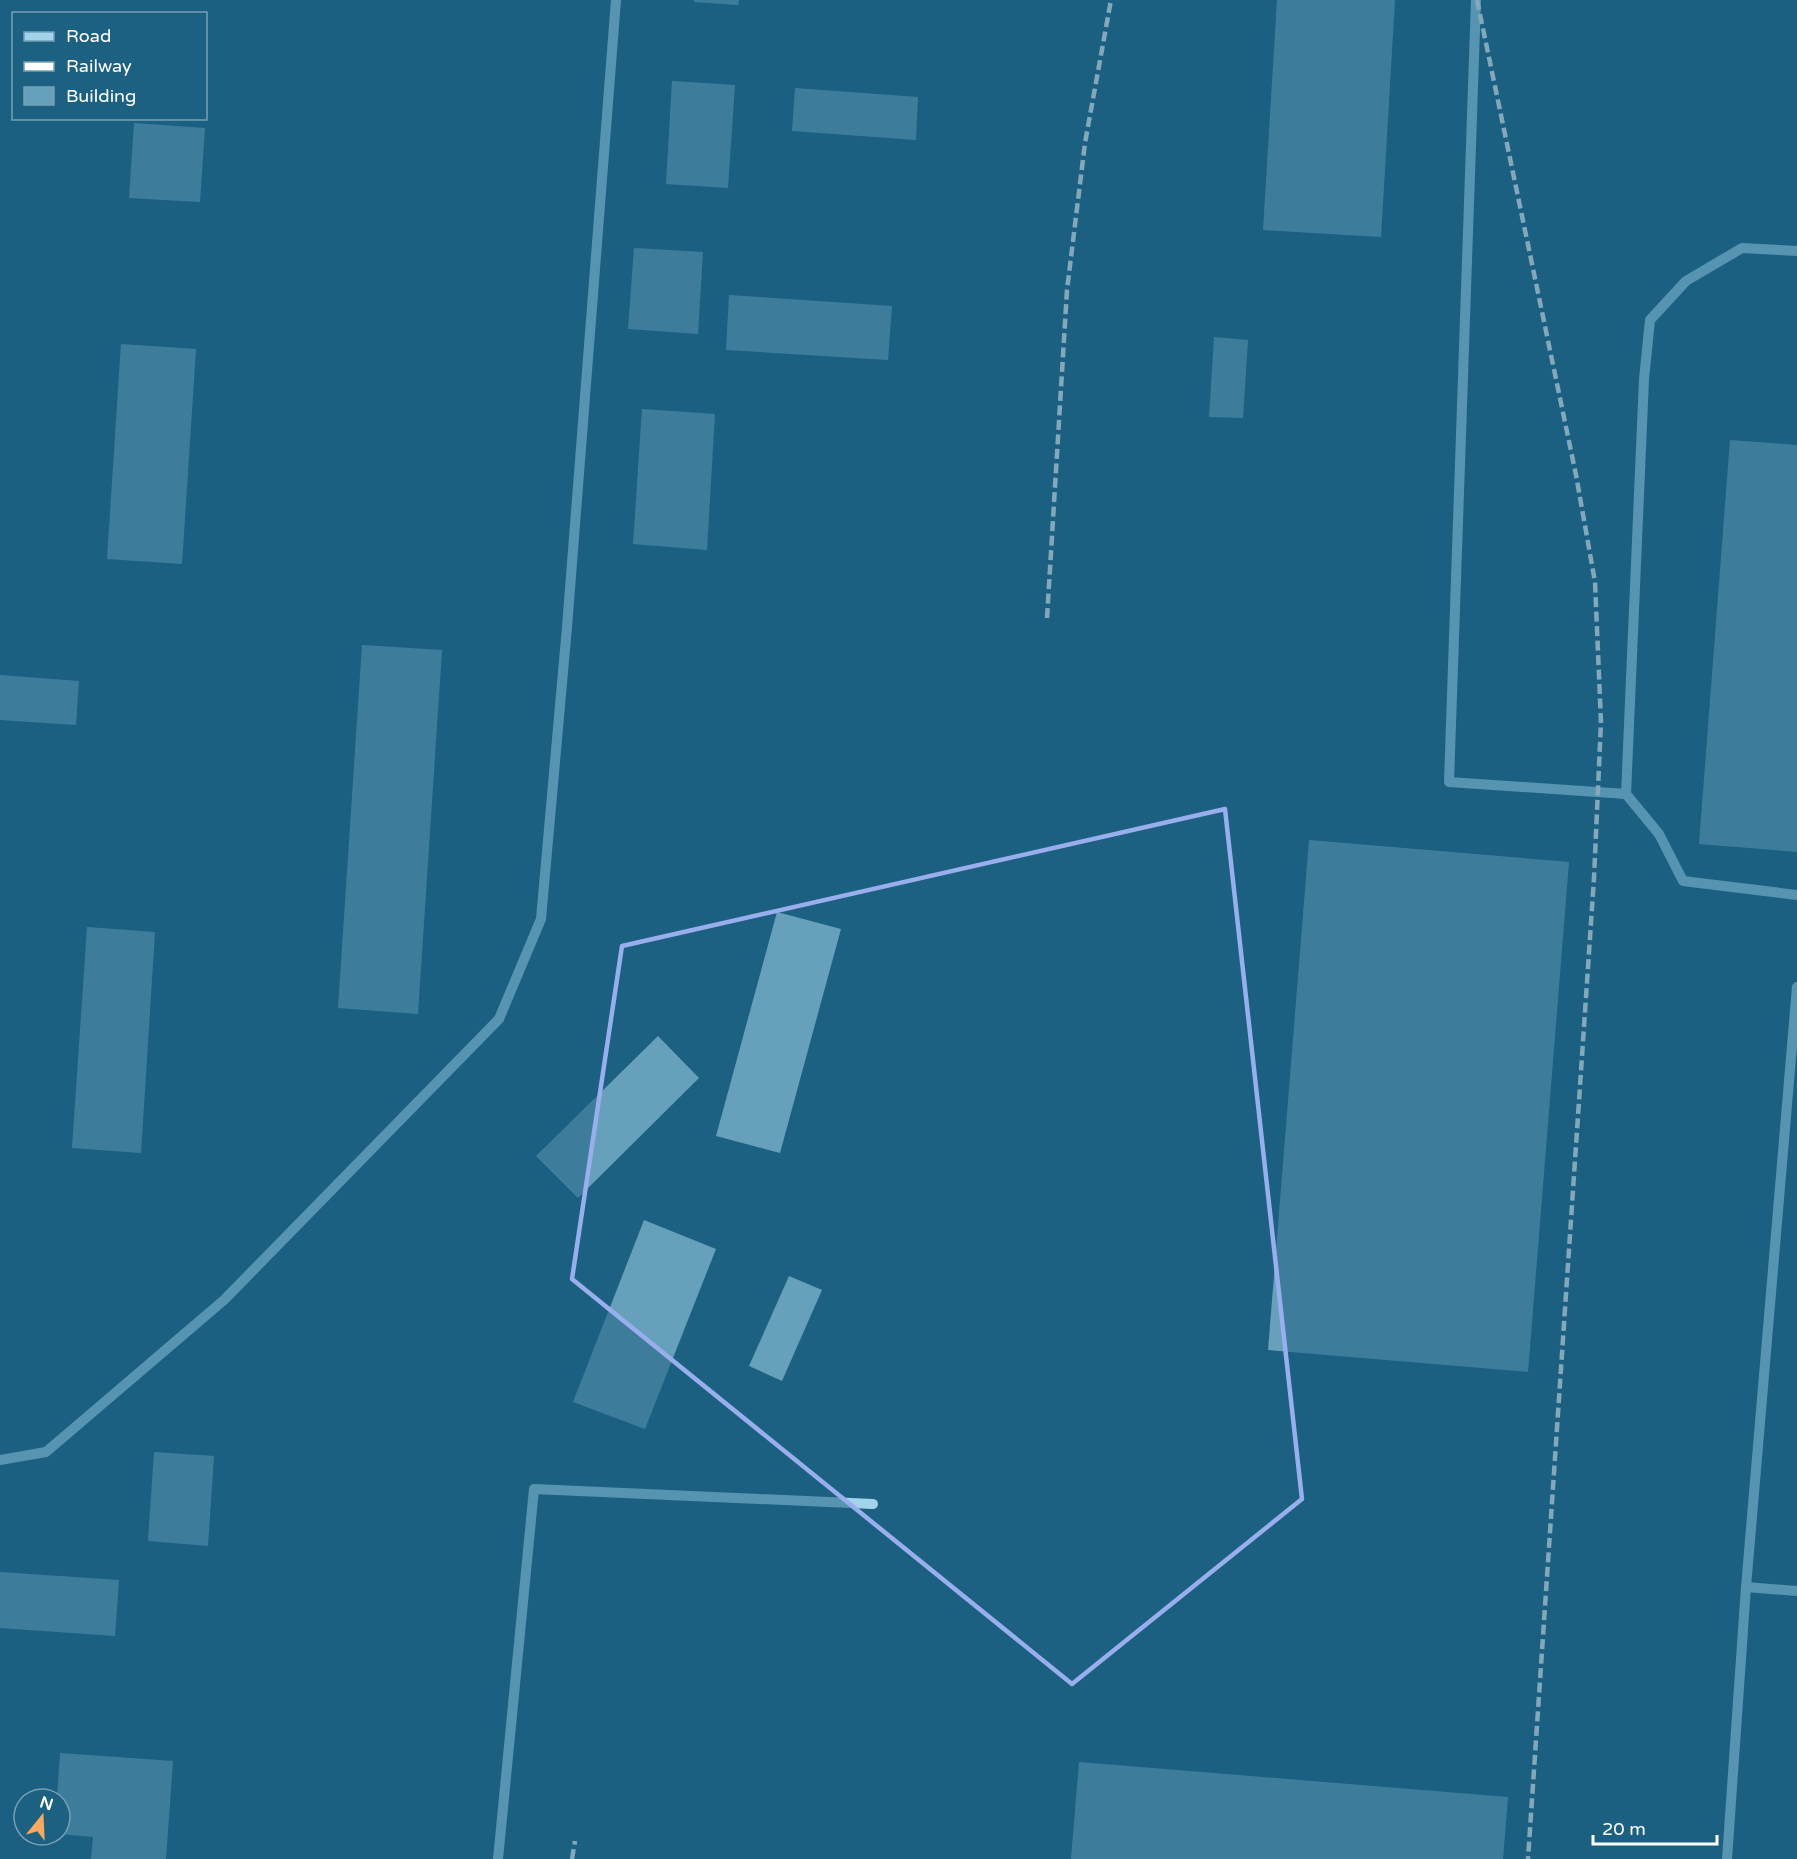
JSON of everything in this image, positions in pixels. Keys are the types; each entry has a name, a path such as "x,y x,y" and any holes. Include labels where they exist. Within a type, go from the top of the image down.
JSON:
{"lane":[{"path":"0,1460 46,1452 224,1300 499,1019 541,919 567,627 616,0"},
{"path":"1476,0 1449,782 1626,794"},
{"path":"1797,252 1742,248 1686,281 1650,320 1644,379 1626,794 1659,834 1683,881 1797,895"},
{"path":"1727,1859 1746,1587 1797,987"},
{"path":"498,1859 534,1489 873,1504"},
{"path":"1746,1587 1797,1591"}],"highlighted area":[{"path":"1225,809 1302,1499 1072,1684 572,1279 622,946"}],"building":[{"path":"694,0 739,0 738,5 694,2"},
{"path":"1277,0 1395,0 1381,237 1263,230"},
{"path":"672,81 735,85 728,188 666,184"},
{"path":"795,88 918,97 916,140 792,131"},
{"path":"134,123 205,128 200,202 129,198"},
{"path":"634,248 703,252 698,334 628,329"},
{"path":"729,295 892,306 888,360 726,350"},
{"path":"1214,337 1248,340 1243,418 1209,417"},
{"path":"121,344 196,349 182,564 107,559"},
{"path":"642,409 715,414 707,550 633,544"},
{"path":"1730,440 1797,445 1797,852 1699,844"},
{"path":"362,645 442,650 418,1014 338,1008"},
{"path":"0,675 79,681 76,725 0,720"},
{"path":"1309,840 1569,862 1528,1372 1268,1350"},
{"path":"777,912 841,929 780,1153 716,1136"},
{"path":"87,927 155,932 141,1153 72,1148"},
{"path":"658,1036 699,1078 578,1198 536,1156"},
{"path":"644,1220 716,1249 645,1429 573,1402"},
{"path":"789,1276 822,1290 782,1381 749,1366"},
{"path":"154,1452 214,1456 208,1546 148,1541"},
{"path":"0,1572 119,1580 115,1636 0,1628"},
{"path":"60,1753 173,1761 166,1859 91,1859 93,1837 72,1835 72,1787 58,1787"},
{"path":"1079,1762 1508,1797 1503,1859 1071,1859"}],"railway":[{"path":"1047,618 1067,290 1085,143 1111,0"},
{"path":"1477,0 1576,475 1595,582 1601,722 1594,878 1528,1859"},
{"path":"572,1859 575,1841"}]}
